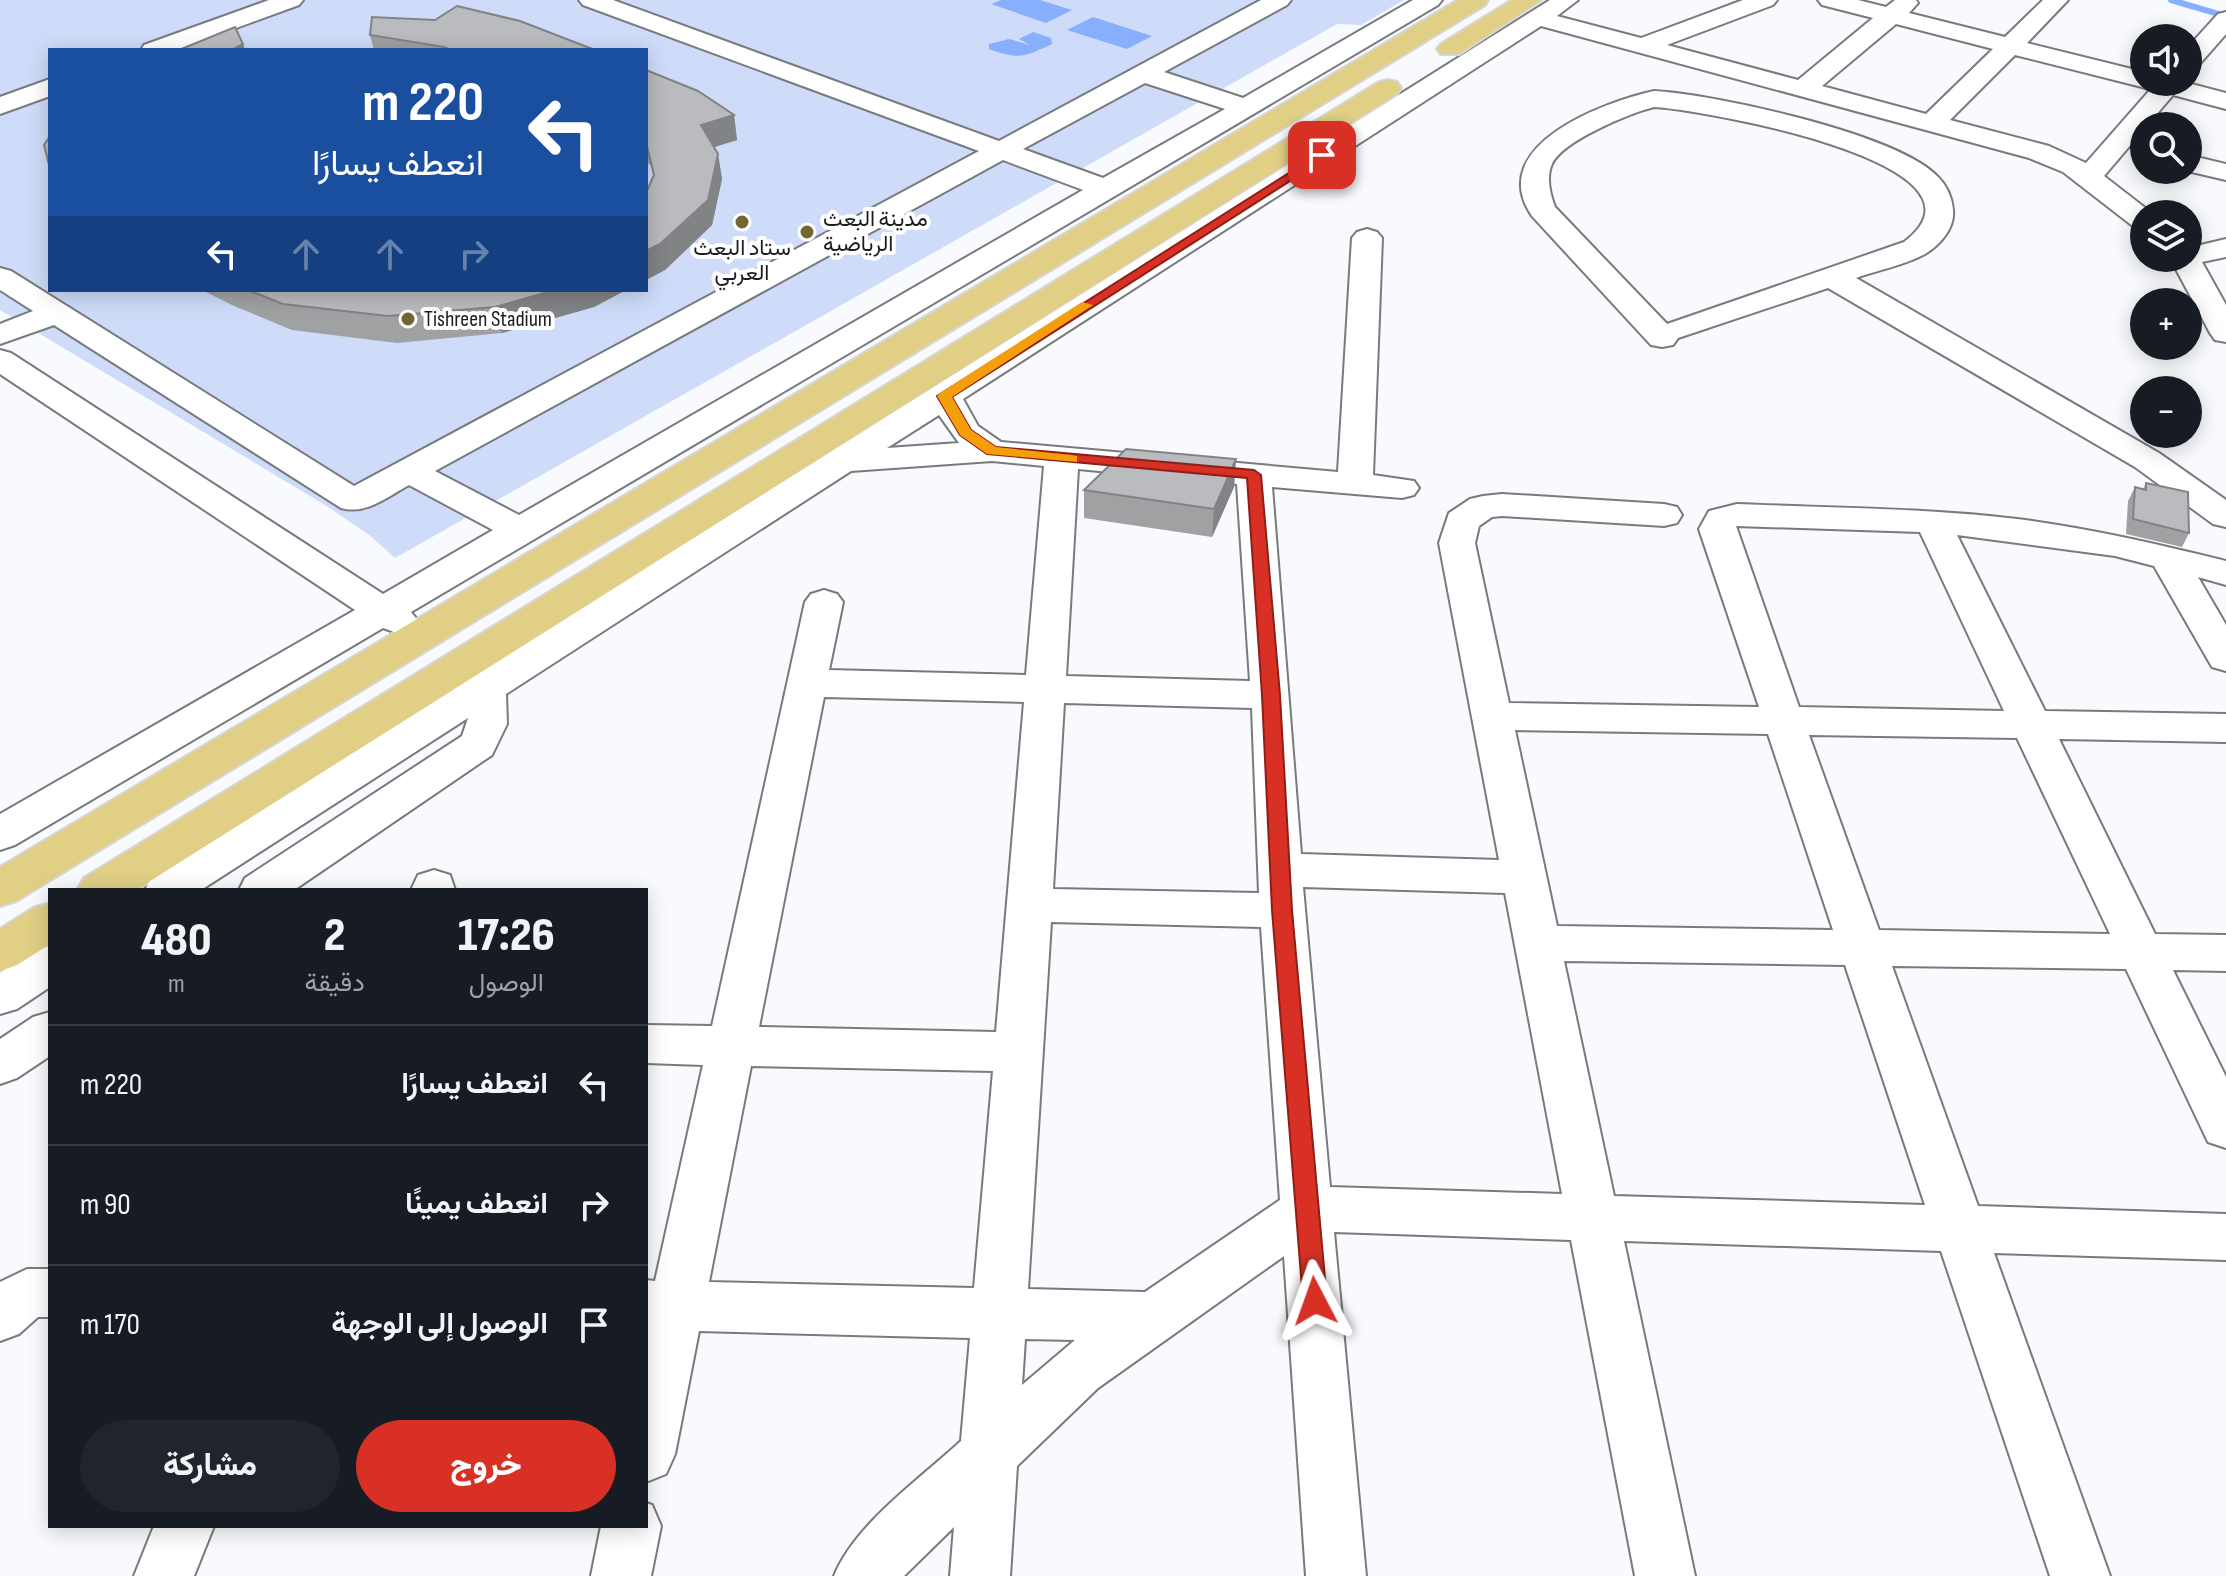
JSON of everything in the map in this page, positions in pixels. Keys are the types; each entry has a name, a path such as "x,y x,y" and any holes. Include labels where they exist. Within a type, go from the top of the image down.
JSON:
{"main road":[{"path":"0,889 1476,0"},
{"path":"104,888 469,680 1533,9"},
{"path":"418,636 415,646 423,665 469,680"},
{"path":"0,952 48,922"}],"street":[{"path":"159,48 291,0"},
{"path":"591,0 1106,189"},
{"path":"0,277 353,501 1279,0"},
{"path":"9,825 521,531 1430,0"},
{"path":"170,888 469,680 841,461 945,396 1533,9 1566,0"},
{"path":"1642,46 1765,0"},
{"path":"1830,0 1901,8 2008,45 2130,76"},
{"path":"1932,123 2056,0"},
{"path":"1803,89 1901,8"},
{"path":"1533,9 1642,46 2039,152 2088,177 2130,210"},
{"path":"2202,46 2226,19"},
{"path":"1143,74 1246,107"},
{"path":"0,106 48,88"},
{"path":"2202,95 2226,101"},
{"path":"2088,177 2117,144 2149,96"},
{"path":"1832,277 1905,252 1930,236 1939,221 1939,211 1934,190 1927,181 1904,165 1862,147 1777,122 1676,100 1653,99 1632,104 1557,143 1543,154 1537,168 1536,196 1545,215 1670,333 1832,277 2147,460 2226,516"},
{"path":"2117,144 2130,147"},
{"path":"2202,166 2226,172"},
{"path":"1355,484 1367,238"},
{"path":"2202,254 2226,248"},
{"path":"2196,272 2222,318"},
{"path":"0,335 56,313"},
{"path":"0,360 383,609 418,636"},
{"path":"945,396 965,432 992,451"},
{"path":"841,461 992,451 1402,488"},
{"path":"980,1576 1062,458"},
{"path":"409,471 521,531"},
{"path":"1254,475 1282,890 1336,1576"},
{"path":"1664,515 1502,505 1483,507 1462,521 1457,543 1665,1576"},
{"path":"2080,1576 1717,529 1722,519 1737,515 1933,522 2088,540 2226,573"},
{"path":"1933,522 2226,1127"},
{"path":"2168,558 2226,658"},
{"path":"648,1434 661,1306 732,1046 824,602"},
{"path":"264,888 478,745 488,728 490,716 469,680"},
{"path":"807,683 1271,695"},
{"path":"1492,716 2226,728"},
{"path":"1029,905 1524,877"},
{"path":"1538,943 2226,953"},
{"path":"0,996 48,965"},
{"path":"0,1064 48,1032"},
{"path":"648,1044 1018,1052"},
{"path":"864,1576 885,1552 1078,1370 1149,1317 1308,1209 2226,1237"},
{"path":"0,1316 27,1293 48,1293"},
{"path":"661,1306 1149,1317"},
{"path":"164,1576 183,1528"},
{"path":"621,1576 631,1528"}],"shaded area":[{"name":"مدينة البعث الرياضية","path":"0,0 1404,0 1361,25 1337,24 395,558 368,534 325,505 0,310"}],"water":[{"path":"1001,0 1040,0 1072,10 1046,23 991,4"},
{"path":"1093,17 1152,36 1127,49 1067,30"},
{"path":"1033,32 1051,38 1052,44 1021,56 989,49 989,44 1009,39 1030,45 1019,39"}],"building":[{"path":"457,6 520,21 590,48 447,48 370,35 372,17 435,20"},
{"path":"235,27 243,44 236,48 184,48"},
{"path":"648,71 698,91 734,115 701,125 718,154 708,200 660,244 648,250 648,188 654,175 648,150"},
{"path":"48,139 48,161 44,145"},
{"path":"253,292 548,292 495,307 388,316 283,304"},
{"path":"1126,449 1236,459 1214,509 1084,490"},
{"path":"2146,483 2188,492 2189,533 2133,519 2135,487 2146,490"}],"waterway":[{"path":"2171,0 2226,16"}],"slow traffic":[{"path":"1071,459 992,451 965,432 945,396 1087,305"}],"place":[{"name":"ستاد البعث العربي","path":"742,222"},
{"name":"مدينة البعث الرياضية","path":"807,232"},
{"name":"Tishreen Stadium","path":"408,319"}],"route":[{"path":"1315,1301 1282,910 1271,695 1254,475 992,451 965,432 945,396 1322,155"}]}
